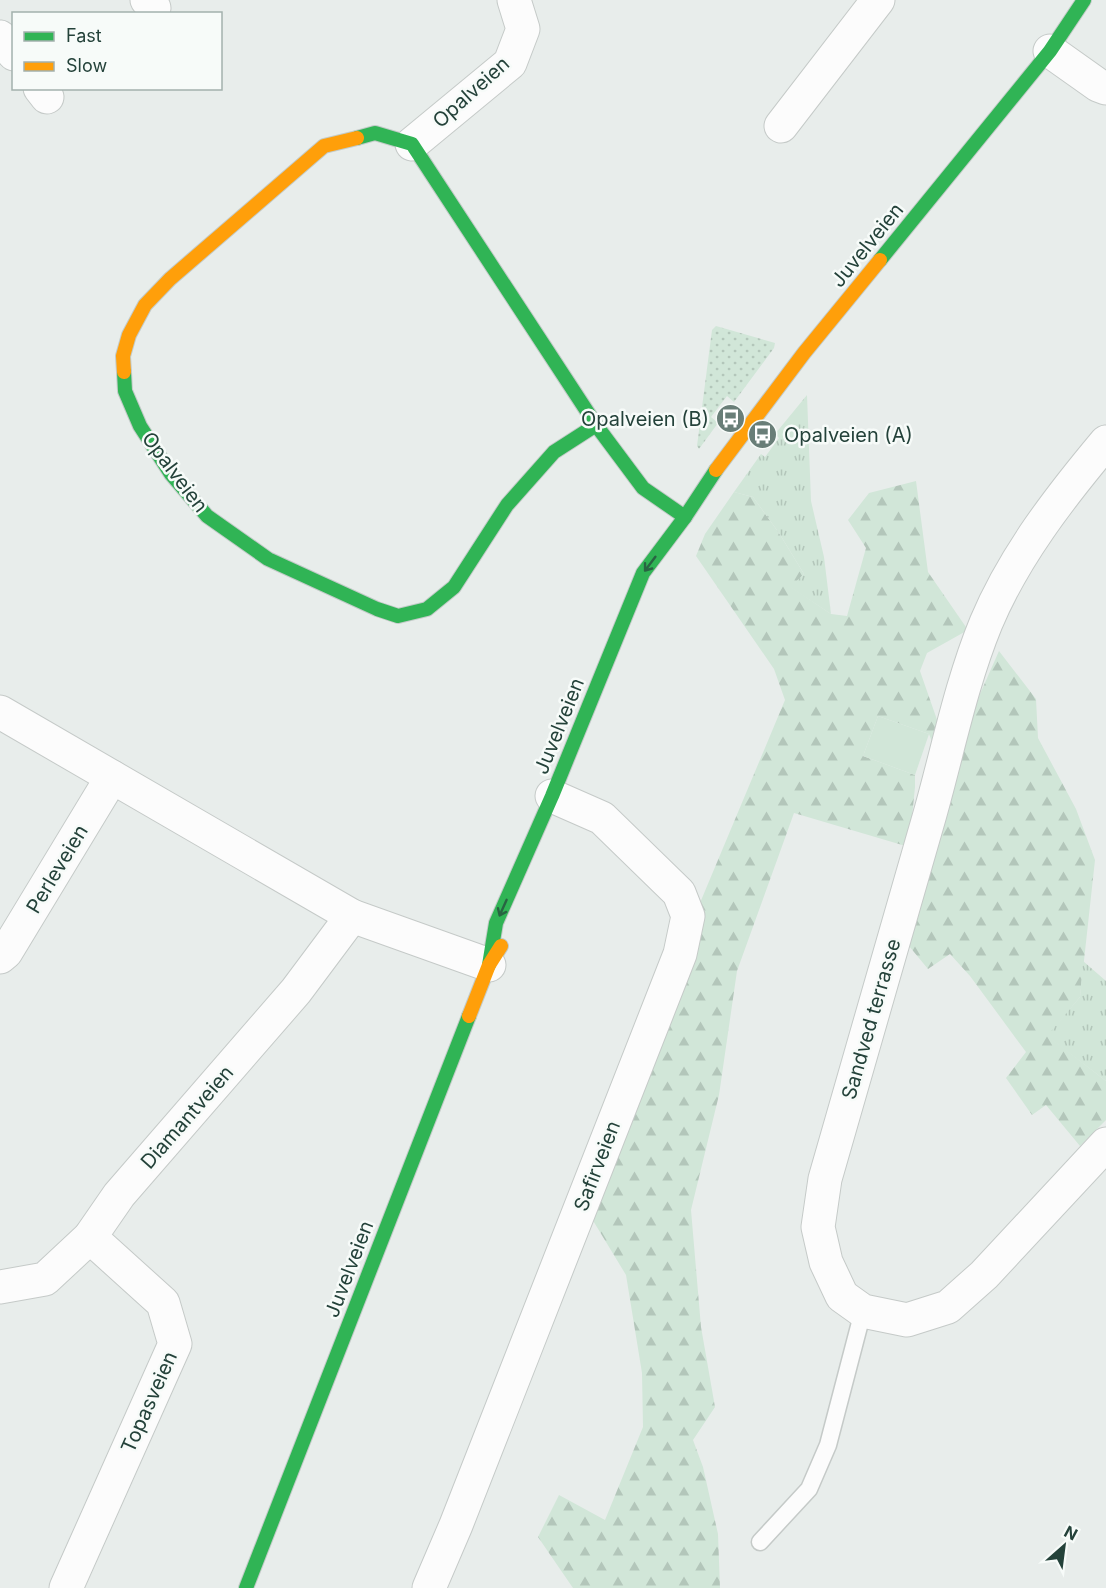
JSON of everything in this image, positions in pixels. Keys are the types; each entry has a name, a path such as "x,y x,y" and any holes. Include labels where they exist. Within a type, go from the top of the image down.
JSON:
{"street":[{"name":"Opalveien","path":"514,0 523,29 510,63 412,144 375,133 324,146 170,279 145,305 129,335 123,356 125,391 140,426 171,474 207,516 268,560 377,609 398,616 427,609 454,588 507,505 554,452 596,425"},
{"path":"781,126 879,0"},
{"name":"Juvelveien","path":"489,965 496,923 552,796 643,573 685,517 707,481 804,353 1050,51 1084,0"},
{"path":"0,37 12,52"},
{"path":"1050,51 1098,85 1106,88"},
{"path":"412,144 596,425 643,488 685,517"},
{"name":"Sandved terrasse","path":"862,1311 842,1296 826,1262 818,1227 825,1179 936,792 953,722 986,623 1011,573 1067,488 1106,442"},
{"name":"Juvelveien","path":"663,570 685,517"},
{"name":"Juvelveien","path":"603,670 652,590"},
{"path":"0,712 352,916 489,965"},
{"name":"Perleveien","path":"0,957 6,952 35,908 112,777"},
{"name":"Juvelveien","path":"246,1588 489,965 512,923 552,796"},
{"name":"Safirveien","path":"429,1588 456,1525 680,954 688,916 679,893 602,818 552,796"},
{"name":"Diamantveien","path":"0,1287 45,1279 90,1237 119,1195 296,991 352,916"},
{"path":"862,1311 907,1320 948,1307 984,1275 1106,1144"},
{"name":"Topasveien","path":"66,1588 175,1344 163,1303 90,1237"}],"lane":[{"path":"760,1542 809,1489 828,1445 862,1311"}],"green space":[{"path":"716,326 775,343 774,348 734,402 727,396 711,417 718,423 699,449 697,446 712,330"},
{"path":"807,395 811,501 824,557 831,614 790,587 804,574 753,497 734,492 761,454 765,457 779,438 775,434"},
{"path":"916,481 928,572 968,630 927,653 920,671 943,737 938,757 929,734 878,716 863,756 915,775 909,847 794,813 737,971 719,1095 691,1210 701,1327 715,1407 693,1440 703,1467 718,1534 720,1588 573,1588 538,1537 559,1495 605,1520 643,1427 642,1373 626,1275 586,1209 692,922 785,700 774,669 696,556 705,534 734,492 753,497 804,574 791,587 831,614 847,616 866,548 848,520 869,493"},
{"path":"999,651 1036,699 1038,738 1076,809 1095,860 1080,997 1048,1036 1106,1081 1106,1120 1080,1146 1046,1105 1032,1115 1006,1078 1026,1052 970,976 950,954 928,969 909,946 940,812 980,694"},
{"path":"878,716 929,734 915,775 863,756"},
{"path":"1083,961 1106,981 1106,1081 1047,1036 1080,997"}],"traffic: fast":[{"path":"880,260 1050,51 1084,0"},
{"path":"357,138 375,133 412,144 596,425 643,488 685,517"},
{"path":"124,372 125,391 140,426 171,474 207,516 268,559 377,609 398,616 427,609 454,587 507,505 554,452 596,425"},
{"path":"489,965 496,923 552,796 643,573 685,517 716,470"},
{"path":"246,1588 469,1016"}],"traffic: slow":[{"path":"124,372 123,356 129,335 145,305 170,279 324,146 357,138"},
{"path":"716,470 804,353 880,260"},
{"path":"469,1016 489,965 501,946"}],"place":[{"name":"Opalveien (B)","path":"730,419"},
{"name":"Opalveien (A)","path":"763,435"}]}
